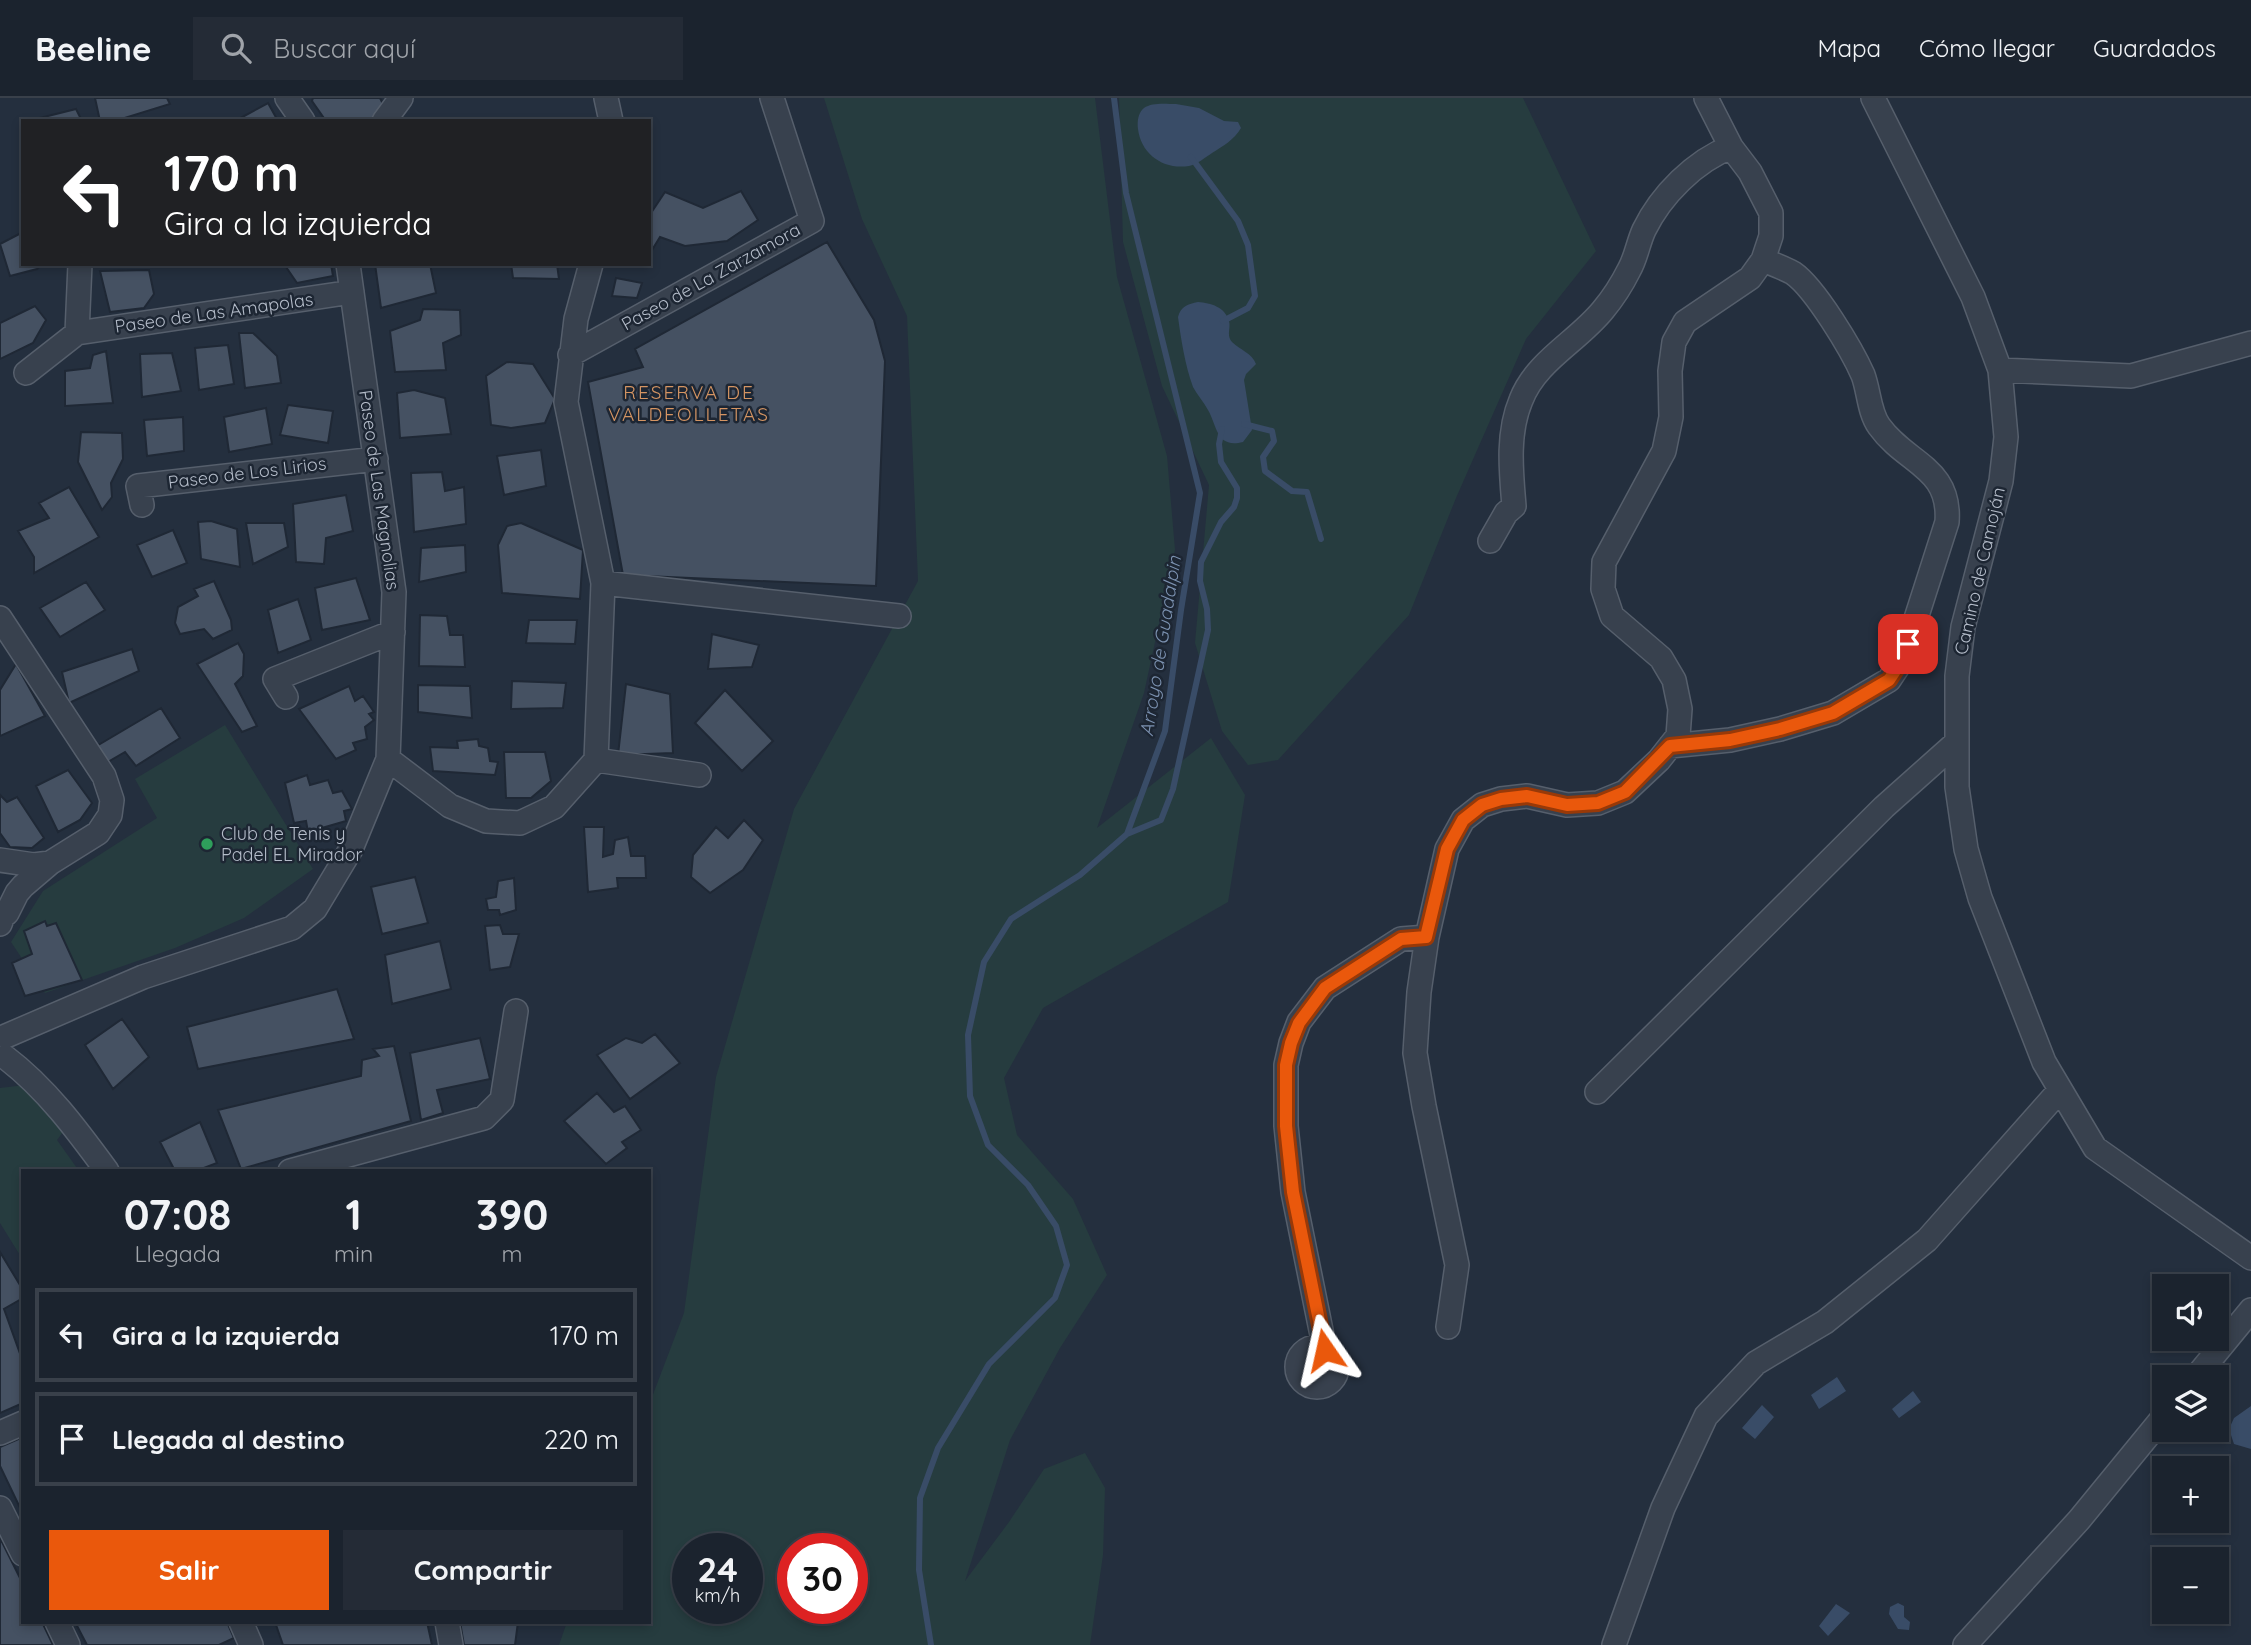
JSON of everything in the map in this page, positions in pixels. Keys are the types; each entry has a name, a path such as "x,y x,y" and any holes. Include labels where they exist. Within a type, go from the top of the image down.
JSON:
{"street":[{"path":"287,98 302,119"},
{"path":"385,119 401,98"},
{"path":"606,98 611,119"},
{"name":"Paseo de La Zarzamora","path":"570,355 812,221 772,98"},
{"path":"1448,1327 1457,1265 1415,1052 1426,937 1447,849 1463,820 1482,805 1501,799 1527,796 1567,805 1598,803 1625,792 1678,736 1680,709 1674,680 1661,658 1612,616 1603,589 1604,562 1664,451 1671,417 1670,371 1674,342 1685,322 1750,278 1763,260 1771,236 1771,213 1706,98"},
{"name":"Camino de Camoján","path":"1873,98 1973,297 2000,369 2006,437 2001,481 1963,627 1958,676 1957,787 1966,849 1980,898 2044,1062 2095,1148 2251,1258"},
{"path":"1490,541 1506,513 1514,506 1510,468 1514,423 1521,399 1533,378 1560,349 1584,331 1615,294 1630,269 1644,229 1671,190 1712,154 1731,146"},
{"path":"1670,746 1730,740 1780,729 1833,713 1889,680 1903,659 1947,522 1949,503 1941,486 1924,466 1900,449 1878,425 1869,392 1853,356 1810,290 1794,273 1763,260"},
{"path":"26,373 77,333 80,266"},
{"name":"Paseo de Las Magnolias","path":"3,1045 143,977 292,928 315,909 351,849 388,759 394,592 348,266"},
{"path":"388,759 450,806 486,821 520,823 555,807 597,760 603,583 566,402 576,319 590,266"},
{"name":"Paseo de Las Amapolas","path":"77,333 352,292"},
{"path":"2000,369 2131,376 2251,343"},
{"name":"Paseo de Los Lirios","path":"142,505 138,486 376,458"},
{"path":"603,583 899,616"},
{"path":"0,618 110,789 110,815 98,833 50,863 23,886 7,913 1,915 5,883 1,861 34,865 50,863"},
{"path":"286,697 275,679 393,632"},
{"path":"1597,1092 1884,807 1957,742"},
{"path":"597,760 699,775"},
{"path":"1325,1350 1293,1192 1286,1126 1286,1065 1291,1043 1299,1023 1325,988 1401,939 1426,937"},
{"path":"297,1169 484,1118 502,1100 516,1011"},
{"path":"3,1045 75,1127 106,1169"},
{"path":"1614,1645 1663,1508 1706,1416 1756,1363 1825,1322 1927,1240 2060,1090"},
{"path":"2206,1365 2251,1310"},
{"path":"0,1433 21,1424"},
{"path":"1965,1645 2079,1520 2152,1431"},
{"path":"0,1508 21,1550"},
{"path":"58,1624 68,1645"},
{"path":"242,1624 251,1645"},
{"path":"447,1624 451,1645"}],"green space":[{"path":"824,98 1095,98 1117,277 1167,456 1175,550 1144,693 1097,828 1211,738 1245,795 1228,902 1043,1008 1004,1078 1017,1135 1073,1199 1107,1275 1060,1348 1010,1440 965,1581 1044,1469 1085,1453 1105,1488 1103,1555 1090,1645 559,1645 566,1624 651,1624 651,1400 684,1313 716,1077 794,809 918,581 907,316 862,219"},
{"path":"1119,98 1523,98 1596,251 1526,339 1456,498 1409,615 1278,760 1248,765 1222,731 1195,643 1209,485 1162,386 1123,242"},
{"name":"Club de Tenis y Padel EL Mirador","path":"225,725 313,869 244,918 175,948 45,993 11,942 43,891 157,818 135,779"},
{"path":"25,1085 66,1128 57,1140 78,1169 21,1169 21,1257 0,1223 0,1088"}],"water":[{"path":"1176,104 1199,108 1224,121 1238,122 1241,128 1228,142 1195,164 1179,167 1162,163 1144,146 1138,129 1138,118 1147,106"},
{"path":"1198,302 1212,305 1224,312 1229,321 1230,339 1252,357 1256,364 1244,380 1252,430 1243,442 1227,442 1222,439 1190,379 1178,317 1185,306"},
{"path":"1837,1377 1846,1391 1819,1409 1811,1395"},
{"path":"1913,1391 1921,1402 1899,1418 1892,1409"},
{"path":"1762,1405 1774,1417 1755,1439 1742,1428"},
{"path":"2251,1406 2251,1449 2234,1444 2229,1429 2234,1418"},
{"path":"1898,1603 1904,1606 1904,1617 1910,1622 1909,1630 1898,1629 1889,1614 1890,1607"},
{"path":"1836,1604 1850,1613 1828,1636 1819,1626"}],"building":[{"path":"95,98 167,98 170,104 121,119 100,119"},
{"path":"313,98 380,98 383,104 372,119 325,119 312,101"},
{"path":"268,103 277,119 239,119"},
{"path":"76,109 81,119 40,119"},
{"path":"741,191 758,220 727,241 685,246 660,237 651,252 651,213 665,192 703,208"},
{"path":"21,233 21,266 40,266 10,276 0,244"},
{"path":"827,242 874,320 885,361 876,586 623,575 588,382 643,367 635,349"},
{"path":"285,266 331,266 333,276 297,283"},
{"path":"375,266 430,266 436,293 381,308"},
{"path":"511,266 557,266 559,279 513,278"},
{"path":"149,270 154,294 144,308 110,312 100,271"},
{"path":"616,278 642,283 637,298 612,296"},
{"path":"35,306 46,320 33,343 0,359 0,323"},
{"path":"423,309 460,310 461,335 443,343 446,370 395,372 390,331 420,320"},
{"path":"239,333 253,333 277,356 281,383 245,388"},
{"path":"228,345 234,384 199,390 195,348"},
{"path":"106,351 113,403 65,406 65,371 90,368 93,355"},
{"path":"172,353 181,391 142,397 140,354"},
{"path":"507,362 533,364 555,399 545,423 511,428 491,425 486,376"},
{"path":"414,390 445,398 451,434 400,438 397,393"},
{"path":"288,405 333,411 328,443 280,435"},
{"path":"266,408 272,444 229,452 224,417"},
{"path":"183,417 184,451 147,456 144,420"},
{"path":"81,432 122,433 123,459 111,483 112,497 102,510 78,462"},
{"path":"541,450 546,486 504,495 497,456"},
{"path":"442,472 445,491 464,487 466,524 414,532 411,473"},
{"path":"69,487 99,537 34,573 34,557 18,531 49,518 39,503"},
{"path":"346,495 353,531 326,538 324,564 296,562 293,504"},
{"path":"211,521 237,529 240,567 201,559 198,522"},
{"path":"246,523 284,523 288,547 253,564"},
{"path":"521,523 583,550 580,599 502,593 498,545 507,526"},
{"path":"173,530 187,563 152,577 137,545"},
{"path":"465,545 466,572 419,582 421,548"},
{"path":"356,578 370,620 322,630 315,588"},
{"path":"214,581 231,620 232,630 213,639 204,629 180,634 175,623 178,607 198,596 194,589"},
{"path":"86,582 105,610 60,637 40,608"},
{"path":"298,599 311,640 278,653 268,610"},
{"path":"420,615 447,616 450,635 463,635 465,667 419,666"},
{"path":"529,620 577,620 575,644 526,643"},
{"path":"712,634 759,645 752,667 708,669"},
{"path":"238,643 244,654 243,676 235,684 257,726 242,732 197,664"},
{"path":"132,649 139,671 69,703 62,672"},
{"path":"16,664 45,716 0,736 0,690"},
{"path":"512,681 566,683 563,708 511,709"},
{"path":"626,684 670,694 673,753 618,755"},
{"path":"418,685 470,686 472,718 418,712"},
{"path":"349,686 355,701 363,696 374,712 369,714 374,720 365,727 367,739 353,743 356,750 336,759 299,709"},
{"path":"725,690 773,741 742,771 695,723"},
{"path":"161,708 180,738 136,766 125,752 106,763 95,747"},
{"path":"478,739 479,746 488,748 490,761 498,762 495,775 433,771 430,747 458,748 457,741"},
{"path":"504,752 545,752 551,781 531,798 506,798"},
{"path":"68,770 92,803 80,820 58,832 36,786"},
{"path":"307,775 310,785 328,780 333,793 342,791 352,809 344,811 346,821 308,832 306,821 294,823 285,783"},
{"path":"0,795 7,802 17,797 44,838 32,848 10,847 0,833"},
{"path":"744,820 763,840 743,870 710,893 691,877 693,855 716,827 728,838"},
{"path":"584,827 604,827 603,857 613,854 615,840 628,837 631,856 645,856 646,878 617,878 618,888 588,892"},
{"path":"415,877 428,923 382,934 371,887"},
{"path":"514,878 516,910 500,915 499,910 488,910 486,899 496,897 498,881"},
{"path":"45,921 47,926 56,923 82,980 25,996 12,963 32,954 24,931"},
{"path":"500,925 503,934 519,934 510,967 490,970 485,926"},
{"path":"440,941 451,989 392,1004 385,955"},
{"path":"337,989 354,1039 198,1069 187,1027"},
{"path":"122,1019 149,1057 113,1089 85,1045"},
{"path":"655,1034 680,1063 630,1099 597,1055 626,1038 642,1043"},
{"path":"480,1038 490,1079 437,1090 443,1113 421,1120 410,1053"},
{"path":"394,1046 411,1121 241,1169 218,1110 361,1076 362,1060 379,1056 373,1049"},
{"path":"597,1093 614,1112 625,1106 641,1130 622,1142 627,1148 606,1164 564,1121"},
{"path":"200,1122 217,1163 201,1169 174,1169 160,1142"},
{"path":"0,1252 21,1287 21,1299 4,1309 21,1356 21,1404 0,1413"},
{"path":"21,1438 21,1510 0,1466 0,1447"},
{"path":"0,1538 21,1580 21,1624 43,1624 53,1645 0,1645"},
{"path":"76,1624 228,1624 234,1638 219,1645 87,1645"},
{"path":"276,1624 427,1624 432,1645 283,1645"},
{"path":"460,1624 518,1624 515,1645 464,1645"}],"waterway":[{"name":"Arroyo de Guadalpin","path":"931,1645 919,1570 920,1498 938,1448 989,1364 1055,1298 1067,1265 1056,1226 1028,1185 988,1145 970,1096 968,1035 984,962 1011,919 1080,875 1127,834 1165,731 1200,493 1126,193 1114,98"},
{"path":"1191,157 1238,221 1248,245 1255,296 1248,308 1223,321"},
{"path":"1244,424 1272,431 1274,441 1263,457 1265,471 1292,491 1307,492 1321,539"},
{"path":"1127,834 1161,820 1173,789 1208,630 1207,609 1200,581 1201,562 1221,522 1234,507 1237,498 1237,488 1221,462 1219,444 1222,429"}],"place":[{"name":"Club de Tenis y Padel EL Mirador","path":"207,844"}],"district":[{"name":"RESERVA DE VALDEOLLETAS","path":"689,403"}],"route":[{"path":"1325,1350 1293,1192 1286,1126 1286,1065 1291,1043 1299,1023 1325,988 1401,939 1426,937 1447,849 1463,820 1482,805 1501,799 1527,796 1567,805 1598,803 1625,792 1670,746 1730,740 1833,713 1889,680 1903,659 1908,644"}]}
